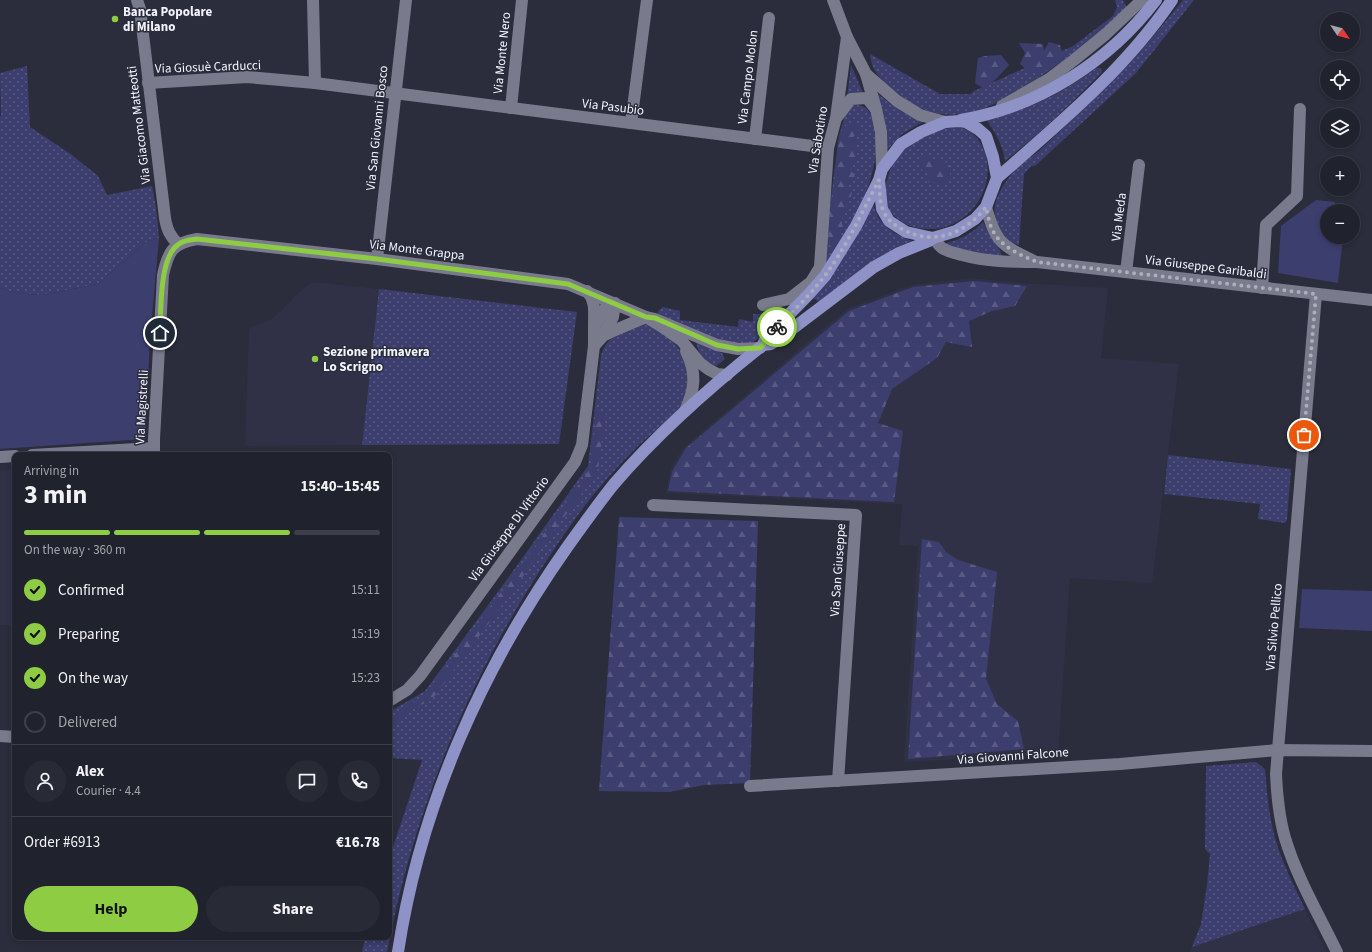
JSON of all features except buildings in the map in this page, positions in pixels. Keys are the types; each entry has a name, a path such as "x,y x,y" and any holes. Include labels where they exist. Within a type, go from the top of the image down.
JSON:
{"main road":[{"path":"398,952 401,927 414,868 432,810 457,745 485,684 511,634 542,582 613,486 654,441 685,411 761,346 825,276 856,226 880,174 902,144 921,132 950,121 984,116 1043,94 1082,70 1108,51 1131,29 1156,0"},
{"path":"761,346 770,344 779,339 886,259 933,238 956,231 966,226 986,207 997,178 1057,126 1118,66 1149,33 1172,0"},
{"path":"950,121 966,122 971,124 986,136 994,157 997,178"},
{"path":"880,174 882,209 889,221 906,232 933,238"}],"street":[{"name":"Via Giacomo Matteotti","path":"137,0 140,9 165,218 169,233 178,244"},
{"path":"313,0 315,84"},
{"name":"Via San Giovanni Bosco","path":"377,259 406,0"},
{"name":"Via Monte Nero","path":"511,108 522,0"},
{"path":"631,123 647,0"},
{"name":"Via Sabotino","path":"833,0 847,37 866,74"},
{"path":"984,116 1049,78 1106,34 1142,0"},
{"name":"Via Campo Molon","path":"755,139 769,18"},
{"name":"Via Sabotino","path":"763,305 789,299 811,282 820,267 828,148 836,118 847,37"},
{"path":"866,74 882,132 880,174"},
{"path":"866,74 897,101 920,115 950,121"},
{"name":"Via Giosuè Carducci","path":"148,83 247,77 395,93"},
{"name":"Via Pasubio","path":"395,93 828,148"},
{"path":"836,118 851,99 867,98 876,109"},
{"path":"1262,288 1266,225 1297,196 1300,109"},
{"name":"Via Meda","path":"1126,272 1139,165"},
{"name":"Via Giuseppe Garibaldi","path":"986,207 991,226 998,239 1011,250 1037,262"},
{"name":"Via Giuseppe Garibaldi","path":"933,238 943,248 979,260 1037,262 1372,300"},
{"name":"Via Monte Grappa","path":"178,244 197,239 377,259 568,284 646,317 681,340 700,363 708,369 717,374 727,374"},
{"name":"Via Magistrelli","path":"154,451 163,275 170,252 178,244"},
{"name":"Via Giuseppe Di Vittorio","path":"392,699 407,690 420,676 575,462 582,445 594,346 593,301 592,297 587,291"},
{"name":"Via Silvio Pellico","path":"1316,294 1276,774 1277,796 1285,837 1300,876 1337,952"},
{"path":"594,327 606,307 614,303 614,317 603,336 594,346"},
{"path":"603,336 646,317"},
{"name":"Via Monte Grappa","path":"646,317 655,318 717,345 738,349 761,346"},
{"path":"681,340 689,357 693,380 693,390 685,411"},
{"path":"124,452 154,451"},
{"path":"0,457 12,456"},
{"name":"Via San Giuseppe","path":"652,505 856,515 838,781"},
{"path":"0,736 12,737"},
{"name":"Via Giovanni Falcone","path":"750,786 1120,764 1277,750 1372,751"}],"shaded area":[{"path":"972,278 1021,283 1108,288 1101,358 1179,364 1152,583 1070,578 1058,754 904,762 918,546 899,545 902,504 666,493 670,471 683,448 847,309 912,285"},
{"path":"312,282 379,289 362,445 245,446 249,329 270,320 279,313 299,292"},
{"path":"12,469 12,625 0,625 0,470"},
{"path":"1305,909 1327,952 1190,952 1192,947"}],"green space":[{"path":"1115,0 1123,0 1126,6 1125,11 1073,53 1007,97 988,107 969,113 950,115 942,114 924,110 908,102 880,78 871,61 870,54 940,94 971,94 974,91 1073,46 1113,16 1117,7"},
{"path":"1183,0 1194,0 1136,73 1035,166 1031,166 1024,174 1019,245 1006,238 1001,232 995,218 995,203 1002,187 1021,164 1038,152 1108,85 1134,58"},
{"path":"1049,42 1060,45 1063,55 1057,63 1043,72 1037,73 1028,71 1020,64 1025,53 1019,43 1043,44 1044,51"},
{"path":"1001,55 1009,65 998,77 985,89 975,83 978,58"},
{"path":"851,65 864,95 847,97"},
{"path":"27,66 30,127 72,155 98,176 107,195 152,186 159,238 146,242 98,284 42,295 14,293 0,288 0,73"},
{"path":"1096,68 1101,68 1102,72 1079,96 1005,161 999,140 987,121 1040,102 1070,86"},
{"path":"872,89 890,104 903,112 924,121 902,134 887,150 883,118"},
{"path":"855,105 863,106 868,110 874,124 876,142 875,161 870,181 863,201 843,240 822,272 807,290 814,281 822,265 839,136 846,112"},
{"path":"851,122 860,128 852,139 856,142 858,159 850,169 855,176 846,185 852,191 850,201 843,212 841,239 833,253 828,239 830,208 834,186 838,144 842,129"},
{"path":"961,127 972,133 978,139 984,150 987,163 987,177 984,190 978,202 970,212 959,221 947,226 926,229 907,225 890,211 887,203 886,186 891,168 906,148 925,135 946,128"},
{"path":"928,155 931,160 943,160 950,166 950,175 946,179 943,186 938,183 927,182 927,171 922,170 921,161"},
{"path":"1316,200 1335,202 1335,204 1320,204 1320,244 1342,244 1338,283 1278,273 1281,226"},
{"path":"873,204 883,224 899,236 914,242 894,249 880,257 819,302 813,298"},
{"path":"983,222 1002,256 978,254 944,244 965,236 975,230"},
{"path":"159,238 150,339 145,439 0,449 0,288 14,293 42,295 98,284 146,242"},
{"path":"974,281 1027,286 1015,306 992,311 969,321 972,347 946,342 937,358 892,389 878,423 903,431 894,502 668,491 672,472 686,448 849,311 913,287"},
{"path":"379,289 577,312 559,444 362,445"},
{"path":"797,301 760,338 749,344 743,345 724,343 701,335 660,316 658,312 663,307 680,311 680,320 738,327 739,319 753,322 753,314 778,311 792,305"},
{"path":"644,324 649,325 661,332 677,346 686,362 689,372 689,381 684,402 670,418 631,453 592,497 544,565 512,616 458,723 436,778 416,835 400,893 392,929 392,850 422,760 392,758 392,710 425,691 588,466 601,355 608,342 613,337 624,331"},
{"path":"696,341 722,353 725,359 716,366 708,362 700,353"},
{"path":"606,411 598,469 519,582 437,693 431,700 411,710 392,725 392,717 426,693 526,559 590,468 597,412"},
{"path":"1168,455 1291,469 1287,520 1285,523 1258,519 1260,504 1164,494"},
{"path":"619,517 758,521 750,783 704,785 670,792 599,791"},
{"path":"922,539 939,542 946,552 958,560 997,572 986,679 997,704 1018,721 1024,749 908,759"},
{"path":"1302,589 1372,591 1372,631 1299,628"},
{"path":"1256,762 1265,769 1270,814 1276,841 1305,909 1192,947 1201,924 1210,854 1205,849 1206,766"},
{"path":"364,940 390,940 387,952 362,952"}],"way so far":[{"path":"777,327 825,276 856,226 879,180 880,202 885,216 894,225 906,232 933,238 956,231 975,219 986,207 991,226 998,239 1011,250 1037,262 1316,294 1304,435"}],"place":[{"name":"Banca Popolare di Milano","path":"115,19"},
{"name":"Sezione primavera Lo Scrigno","path":"315,359"}],"route":[{"path":"160,333 163,275 166,262 170,252 178,244 197,239 377,259 568,284 646,317 655,318 717,345 728,348 760,348 777,327"}]}
